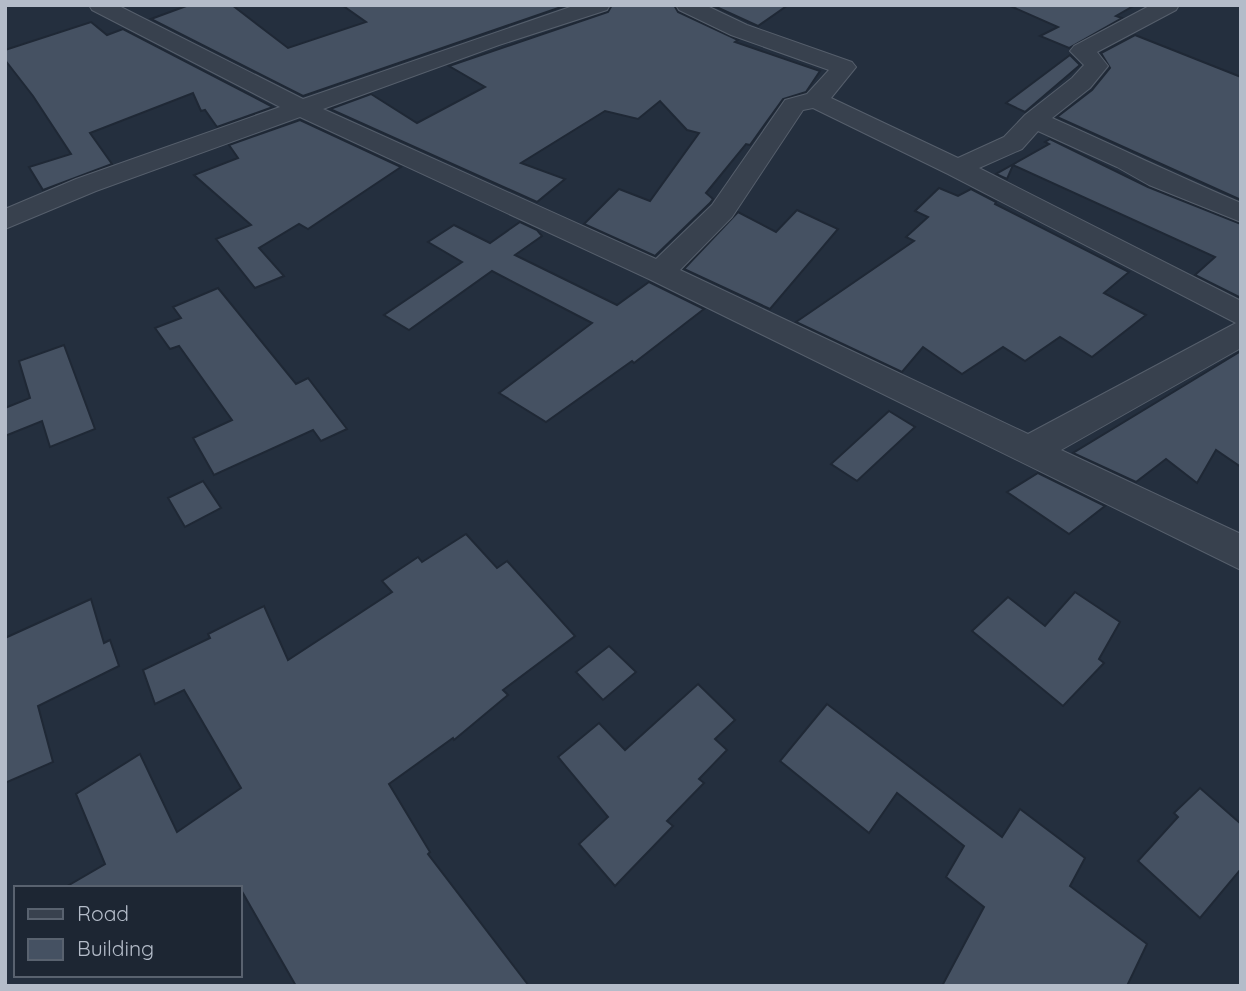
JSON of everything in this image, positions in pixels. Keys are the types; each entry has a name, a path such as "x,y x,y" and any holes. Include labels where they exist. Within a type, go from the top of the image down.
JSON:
{"street":[{"path":"100,5 301,108 660,272 1241,553"},
{"path":"5,220 86,185 491,40 599,5"},
{"path":"660,272 722,211 794,105 816,100 844,67 739,30 687,5"},
{"path":"958,168 1013,143 1034,120 1081,83 1096,66 1096,62 1082,51 1168,5"},
{"path":"816,100 958,168 1241,314"},
{"path":"1034,120 1127,161 1159,179 1235,203"},
{"path":"1030,450 1241,333"}],"building":[{"path":"189,5 232,5 288,48 366,22 342,5 567,5 303,96 151,19"},
{"path":"612,5 674,5 678,12 738,40 735,42 820,71 806,92 783,99 750,145 746,144 706,193 713,199 710,203 655,256 584,224 619,189 650,201 699,133 687,130 660,101 638,119 605,111 521,163 565,179 537,202 330,109 371,94 417,123 485,87 449,66 608,12"},
{"path":"712,5 788,5 758,26"},
{"path":"1008,5 1135,5 1116,16 1122,18 1069,48 1040,36 1058,27"},
{"path":"91,22 107,35 123,29 273,107 217,127 205,110 201,111 193,93 90,133 112,164 43,190 29,167 71,154 33,96 5,60 5,50"},
{"path":"1135,35 1241,77 1241,200 1057,117 1092,90 1110,68 1101,53"},
{"path":"1070,55 1080,65 1025,112 1006,103"},
{"path":"300,120 401,167 308,229 299,224 259,248 284,276 255,288 216,239 251,225 194,175 238,158 229,145"},
{"path":"1050,139 1148,187 1241,224 1241,298 1195,275 1215,257 1013,165 1007,179 996,174 1049,144 1045,142"},
{"path":"939,188 958,196 971,189 996,202 995,204 1129,272 1104,293 1146,315 1092,357 1060,337 1025,361 1003,347 962,374 923,347 902,372 796,322 914,241 906,237 928,217 915,211"},
{"path":"797,210 838,229 770,309 684,269 738,212 776,232"},
{"path":"520,222 537,230 542,236 515,255 617,305 649,282 704,309 634,363 632,361 546,422 499,393 592,323 492,271 409,330 384,315 462,262 428,242 454,225 490,243"},
{"path":"218,288 296,384 308,378 347,429 321,441 313,430 214,475 193,438 232,420 179,346 170,349 155,328 181,318 173,307"},
{"path":"64,345 95,429 50,447 42,421 5,436 5,408 30,398 19,361"},
{"path":"1241,351 1241,467 1216,450 1197,483 1166,459 1136,482 1073,453"},
{"path":"889,411 915,427 857,481 831,464"},
{"path":"1038,473 1105,506 1069,534 1007,492"},
{"path":"203,481 221,508 185,527 168,498"},
{"path":"466,534 497,568 507,561 575,636 503,690 508,695 454,740 453,738 389,784 430,852 428,854 529,986 296,986 242,892 242,886 67,886 105,864 76,794 140,754 177,832 241,788 184,690 155,704 143,670 210,638 208,634 264,606 288,660 392,592 382,581 418,557 422,562"},
{"path":"1075,592 1120,622 1099,659 1104,663 1063,706 972,631 1008,597 1045,626"},
{"path":"91,599 104,643 110,640 119,666 38,706 53,762 5,783 5,638"},
{"path":"609,646 636,672 603,700 576,672"},
{"path":"698,684 735,720 715,739 727,750 699,779 704,783 667,821 673,826 615,886 579,844 608,817 558,757 599,723 625,750"},
{"path":"827,704 1002,837 1020,809 1085,858 1070,886 1147,944 1127,986 942,986 984,907 946,877 964,846 897,793 869,833 780,761"},
{"path":"1200,788 1241,824 1241,869 1200,918 1138,861 1178,817 1174,813"}]}
